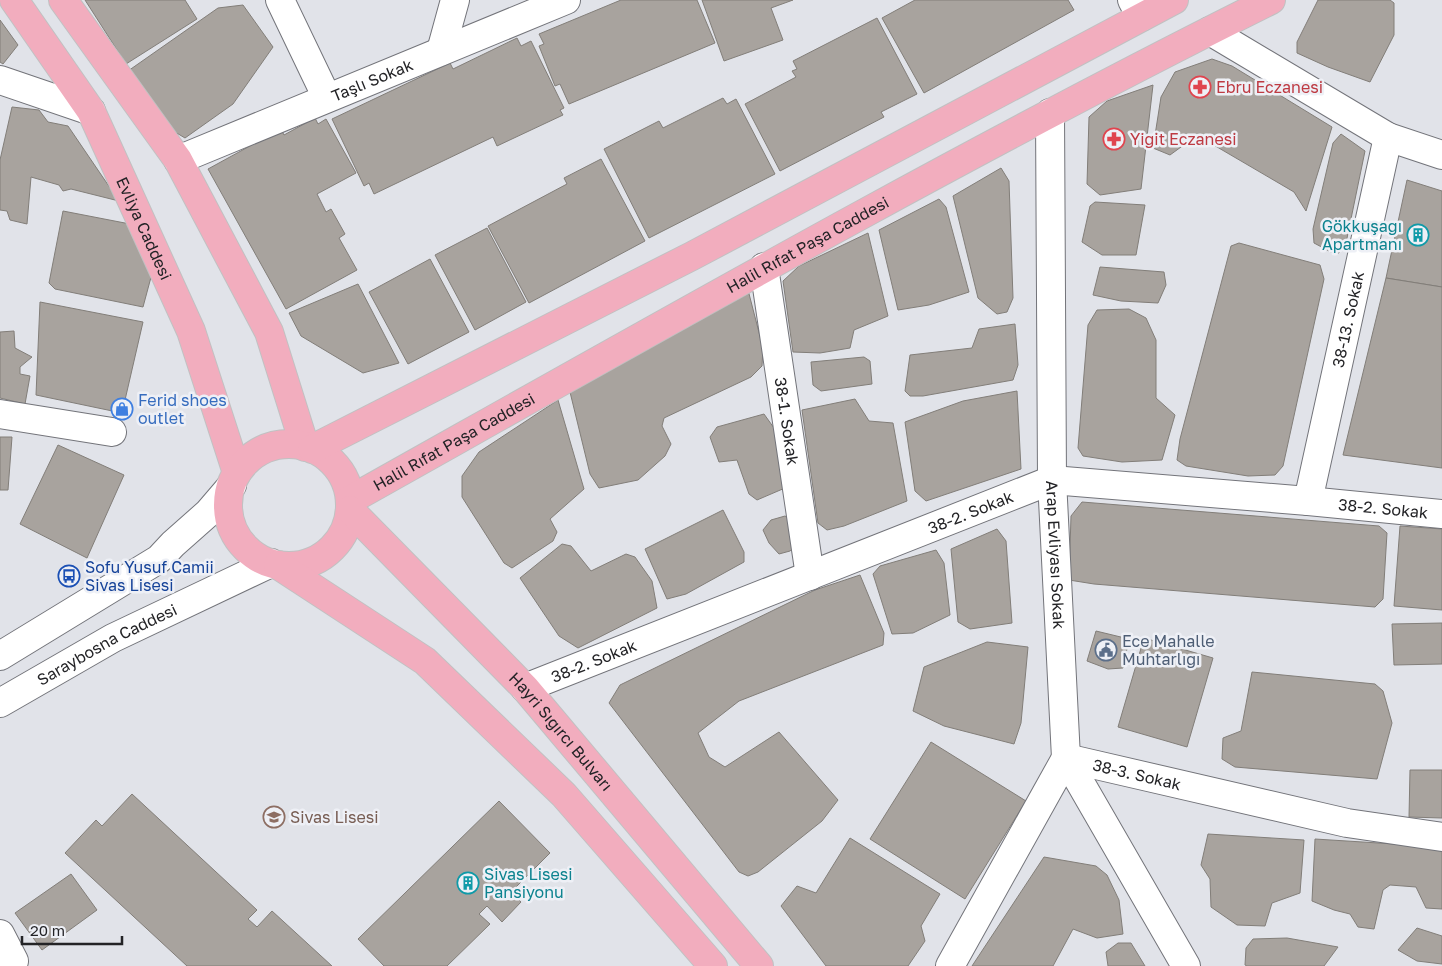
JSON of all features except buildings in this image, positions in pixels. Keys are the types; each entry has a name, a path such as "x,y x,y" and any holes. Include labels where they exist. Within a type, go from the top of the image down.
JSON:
{"main road":[{"name":"Evliya Caddesi","path":"14,0 91,111 191,331 235,479"},
{"path":"63,0 178,160 269,332 309,448"},
{"path":"309,448 692,256 1137,8 1174,0"},
{"name":"Halil Rıfat Paşa Caddesi","path":"350,505 764,267 1050,113 1271,0"},
{"path":"274,564 294,566 319,559 331,550 346,529 350,505 345,480 324,455 309,448 282,445 269,448 251,458 235,479 229,496 229,511 236,535 244,546 256,556 274,564 425,661 564,795 713,966"},
{"name":"Hayri Sığırcı Bulvarı","path":"350,505 525,688 759,966"}],"street":[{"path":"280,0 327,98"},
{"path":"441,51 455,0"},
{"name":"Taşlı Sokak","path":"178,160 566,0"},
{"path":"1210,31 1388,137 1442,155"},
{"path":"0,80 91,111"},
{"name":"Arap Evliyası Sokak","path":"1050,113 1052,480 1066,758 1186,966"},
{"name":"38-13. Sokak","path":"1308,501 1388,137"},
{"name":"38-1. Sokak","path":"764,267 810,576"},
{"path":"0,414 112,432"},
{"path":"0,656 159,558 208,513 235,479"},
{"name":"38-2. Sokak","path":"525,688 1052,480 1442,514"},
{"name":"Saraybosna Caddesi","path":"0,704 113,638 274,564"},
{"path":"950,966 1066,758"},
{"name":"38-3. Sokak","path":"1066,758 1347,823 1442,837"},
{"path":"0,934 14,964"}],"place":[{"name":"Ebru Eczanesi","path":"1200,87"},
{"name":"Yiğit Eczanesi","path":"1114,139"},
{"name":"Gökkuşağı Apartmanı","path":"1418,235"},
{"name":"Ferid shoes outlet","path":"122,409"},
{"name":"Sofu Yusuf Camii Sivas Lisesi","path":"69,576"},
{"name":"Ece Mahalle Muhtarlığı","path":"1106,650"},
{"name":"Sivas Lisesi","path":"274,817"},
{"name":"Sivas Lisesi Pansiyonu","path":"468,883"}]}
